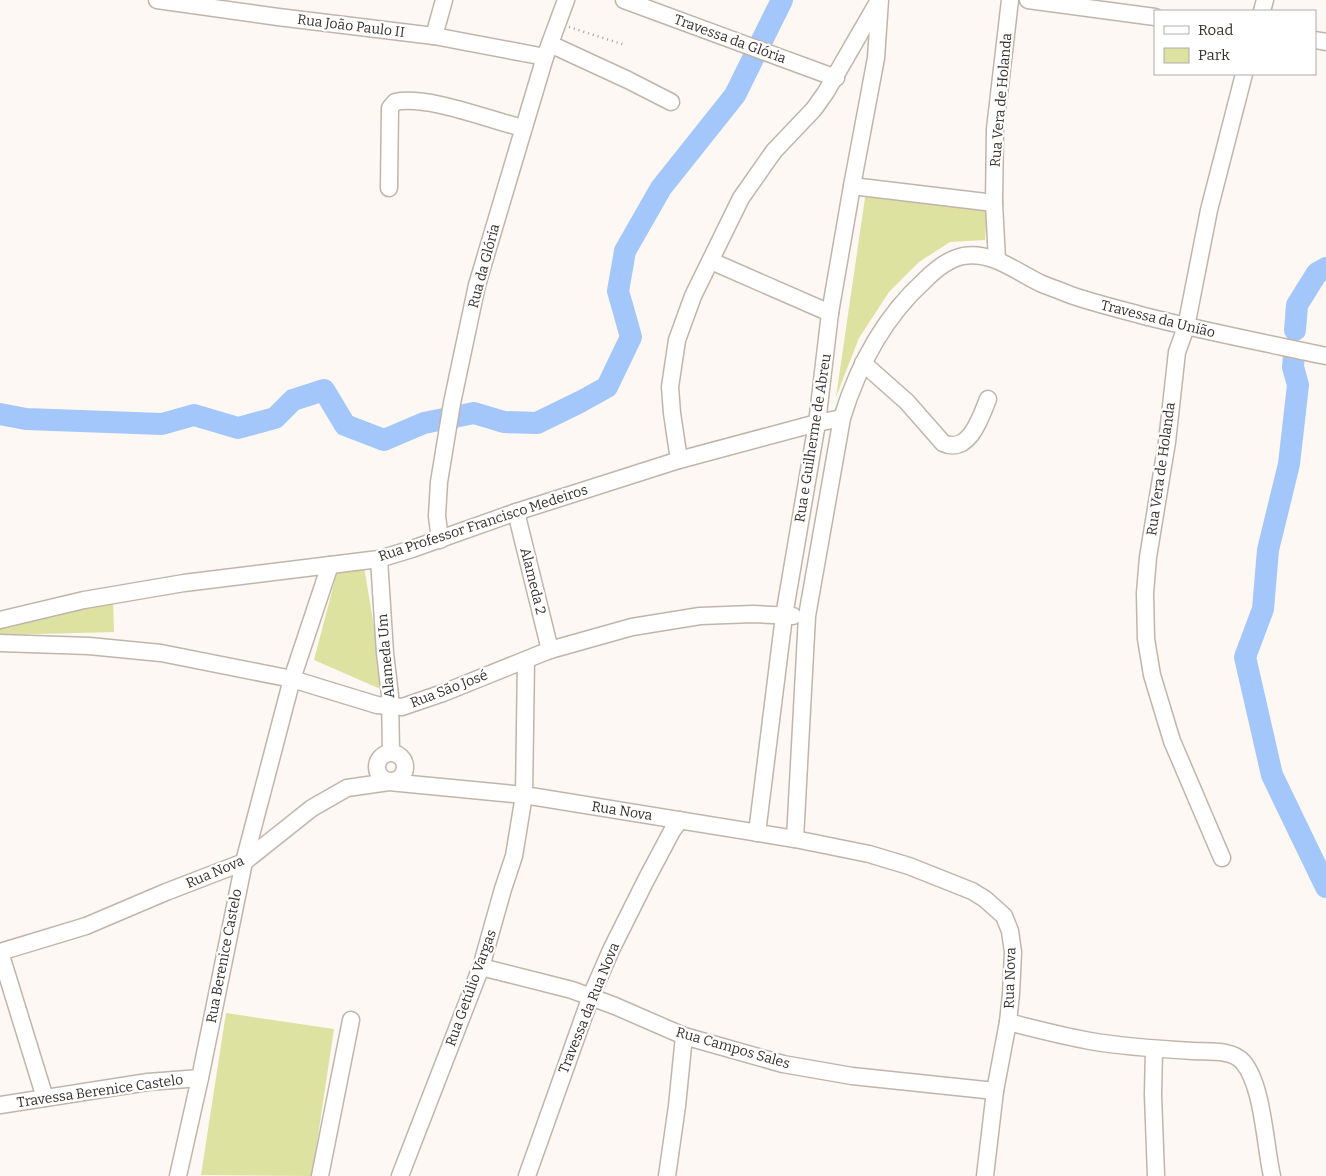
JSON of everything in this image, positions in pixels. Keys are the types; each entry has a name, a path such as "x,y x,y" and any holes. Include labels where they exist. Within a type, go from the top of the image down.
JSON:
{"street":[{"name":"Rua João Paulo II","path":"157,0 288,19 547,51 628,80 671,102"},
{"path":"434,36 444,0"},
{"name":"Rua da Glória","path":"440,540 437,501 452,403 478,284 547,51 566,0"},
{"name":"Travessa da Glória","path":"624,0 836,78"},
{"path":"679,460 670,387 677,340 687,311 741,198 774,151 814,109 836,78 880,0"},
{"name":"Rua e Guilherme de Abreu","path":"757,833 784,616 817,423 830,313 876,58 880,0"},
{"name":"Rua Vera de Holanda","path":"997,260 994,203 995,129 1010,0"},
{"path":"1028,0 1154,17"},
{"name":"Rua Vera de Holanda","path":"1222,858 1172,741 1152,675 1146,639 1145,593 1148,557 1167,442 1177,352 1186,327 1209,210 1244,75"},
{"path":"388,188 390,108 395,102 429,103 524,128"},
{"path":"852,186 994,203"},
{"name":"Rua e Guilherme de Abreu","path":"795,839 807,616 842,418 848,398 863,363 893,312 914,289 936,270 961,256 988,256 997,260"},
{"name":"Travessa da União","path":"997,260 1041,284 1090,302 1186,327 1326,356"},
{"path":"711,261 830,313"},
{"path":"863,363 907,402 943,443 949,446 968,439 979,421 988,399"},
{"name":"Rua Professor Francisco Medeiros","path":"0,620 84,600 184,583 379,559 440,540 516,512 679,460 842,418"},
{"name":"Alameda 2","path":"516,512 550,650"},
{"name":"Alameda Um","path":"379,559 390,707 385,755"},
{"name":"Rua Berenice Castelo","path":"178,1176 244,862 292,679 330,565"},
{"name":"Rua São José","path":"0,643 89,646 161,653 292,679 390,707 402,707 420,702 550,650 596,636 669,620 753,614 807,616"},
{"path":"524,795 526,660"},
{"path":"385,755 376,767 380,776 389,782 401,777 404,773 405,764"},
{"path":"347,788 385,755 400,756 416,784"},
{"name":"Rua Nova","path":"0,952 86,926 244,862 312,808 347,788 389,782 524,795 795,839 869,854 909,866 972,891 1004,916 1010,931 1013,952 1011,994 1008,1022 995,1091 985,1176"},
{"name":"Rua Getúlio Vargas","path":"400,1176 481,967 514,856 524,795"},
{"name":"Travessa da Rua Nova","path":"527,1176 591,996 611,950 646,880 672,831 680,820"},
{"path":"0,952 45,1098"},
{"name":"Rua Campos Sales","path":"481,967 545,982 591,996 684,1036 754,1057 813,1070 927,1085 995,1091"},
{"path":"320,1176 351,1020"},
{"path":"1008,1022 1090,1041 1154,1049 1215,1052 1232,1055 1243,1062 1250,1072 1257,1093 1272,1176"},
{"path":"667,1176 684,1036"},
{"path":"1154,1049 1153,1095 1156,1176"},
{"name":"Travessa Berenice Castelo","path":"0,1105 148,1082 200,1078"}],"path":[{"path":"558,23 625,45"}],"green space":[{"path":"866,191 988,204 985,240 950,242 919,262 889,292 859,338 836,397"},
{"path":"364,567 385,691 314,660 338,568"},
{"path":"113,600 114,632 0,635 0,629"},
{"path":"226,1013 334,1029 312,1176 201,1175"}],"waterway":[{"path":"0,414 26,419 162,424 194,415 238,428 275,418 293,400 324,390 345,425 384,440 424,423 474,413 504,422 537,423 580,402 607,387 631,337 618,291 625,251 661,188 735,95 782,0"},
{"path":"1295,330 1297,305 1317,273 1326,268"},
{"path":"1294,355 1293,367 1298,385 1289,464 1268,550 1263,609 1245,657 1272,775 1326,887"}]}
